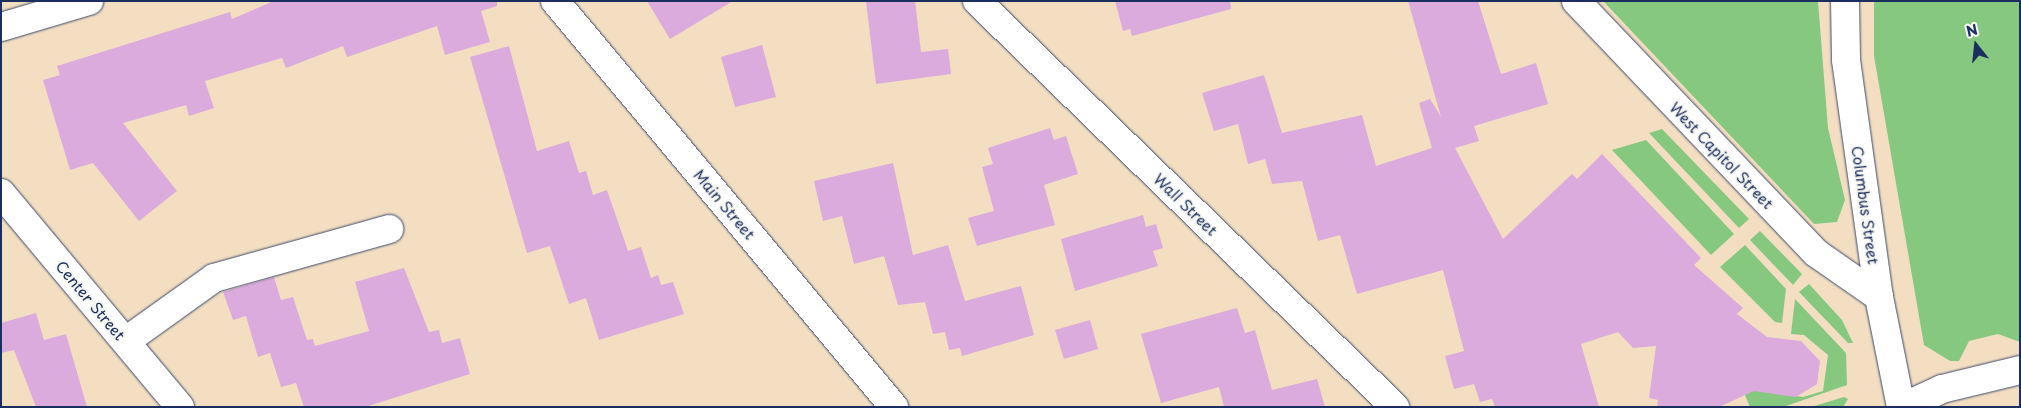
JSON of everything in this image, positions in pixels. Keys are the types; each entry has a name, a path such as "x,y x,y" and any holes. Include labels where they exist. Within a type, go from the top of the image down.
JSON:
{"street":[{"path":"1,27 89,1"},
{"name":"Main Street","path":"555,1 894,407"},
{"name":"Wall Street","path":"977,1 1395,407"},
{"name":"West Capitol Street","path":"1576,1 1816,253 1878,297"},
{"name":"Columbus Street","path":"1845,1 1846,60 1878,297 1902,407"},
{"name":"Center Street","path":"1,193 180,407"},
{"path":"126,341 214,278 389,229"},
{"path":"1902,407 1942,389 2020,370"}],"green space":[{"path":"1603,1 1818,1 1828,128 1845,200 1837,222 1814,224"},
{"path":"1874,1 2020,1 2020,342 1998,334 1969,341 1959,361 1950,361 1924,345 1874,56"},
{"path":"1662,129 1749,219 1739,228 1649,133"},
{"path":"1646,140 1734,234 1711,255 1612,150"},
{"path":"1760,231 1802,274 1793,285 1750,240"},
{"path":"1745,245 1786,289 1782,323 1775,322 1720,267"},
{"path":"1809,284 1842,320 1853,343 1848,343 1799,292"},
{"path":"1795,299 1846,353 1847,385 1783,407 1750,407 1742,388 1803,397 1823,391 1828,355 1804,335 1791,334"},
{"path":"1844,397 1848,399 1843,407 1811,407"}],"building":[{"path":"274,1 497,1 497,6 481,11 490,42 445,55 437,26 347,57 343,46 286,68 282,58 205,81 214,108 189,116 186,105 123,123 177,191 139,221 93,163 70,170 43,80 60,75 57,66 230,12 232,19"},
{"path":"647,1 733,1 670,39"},
{"path":"866,1 915,1 921,52 948,49 951,74 876,84"},
{"path":"1115,1 1230,1 1231,9 1132,36 1130,29 1123,31"},
{"path":"1408,1 1478,1 1501,74 1536,63 1548,104 1474,126 1479,141 1455,148 1503,239 1572,174 1577,179 1602,154 1701,258 1694,265 1743,308 1737,314 1767,337 1801,341 1820,361 1817,384 1796,397 1754,391 1719,407 1657,407 1658,400 1649,398 1656,346 1633,348 1618,332 1581,344 1599,407 1495,407 1492,399 1480,402 1474,384 1454,389 1445,356 1464,351 1443,270 1357,294 1340,235 1318,241 1302,181 1272,184 1265,159 1248,164 1238,124 1214,131 1202,93 1264,75 1282,133 1362,115 1376,166 1432,148 1419,103 1430,99 1441,117"},
{"path":"762,45 776,97 735,107 721,57"},
{"path":"509,46 537,151 569,141 579,173 586,171 593,195 607,190 628,251 641,247 651,278 658,275 661,285 673,282 684,314 599,340 586,298 569,304 550,246 527,253 470,57"},
{"path":"1050,128 1054,140 1066,136 1078,174 1044,185 1055,225 977,246 968,218 994,211 982,167 993,164 988,148"},
{"path":"893,163 913,255 948,245 965,301 1021,286 1034,335 962,356 960,348 949,350 945,332 933,334 925,302 898,305 884,256 854,264 842,216 823,221 814,181"},
{"path":"1143,215 1146,227 1156,224 1163,248 1153,251 1158,266 1075,291 1061,239"},
{"path":"404,268 429,332 439,330 442,343 460,338 470,374 365,407 304,407 296,383 281,387 270,353 258,357 246,316 233,320 223,292 274,277 281,300 293,297 307,340 313,339 315,346 369,331 355,282"},
{"path":"1237,308 1245,333 1255,330 1272,390 1317,379 1325,407 1224,407 1219,387 1161,403 1141,334"},
{"path":"36,313 44,340 66,334 87,407 36,407 14,350 1,353 1,323"},
{"path":"1090,320 1098,349 1064,359 1055,330"}]}
